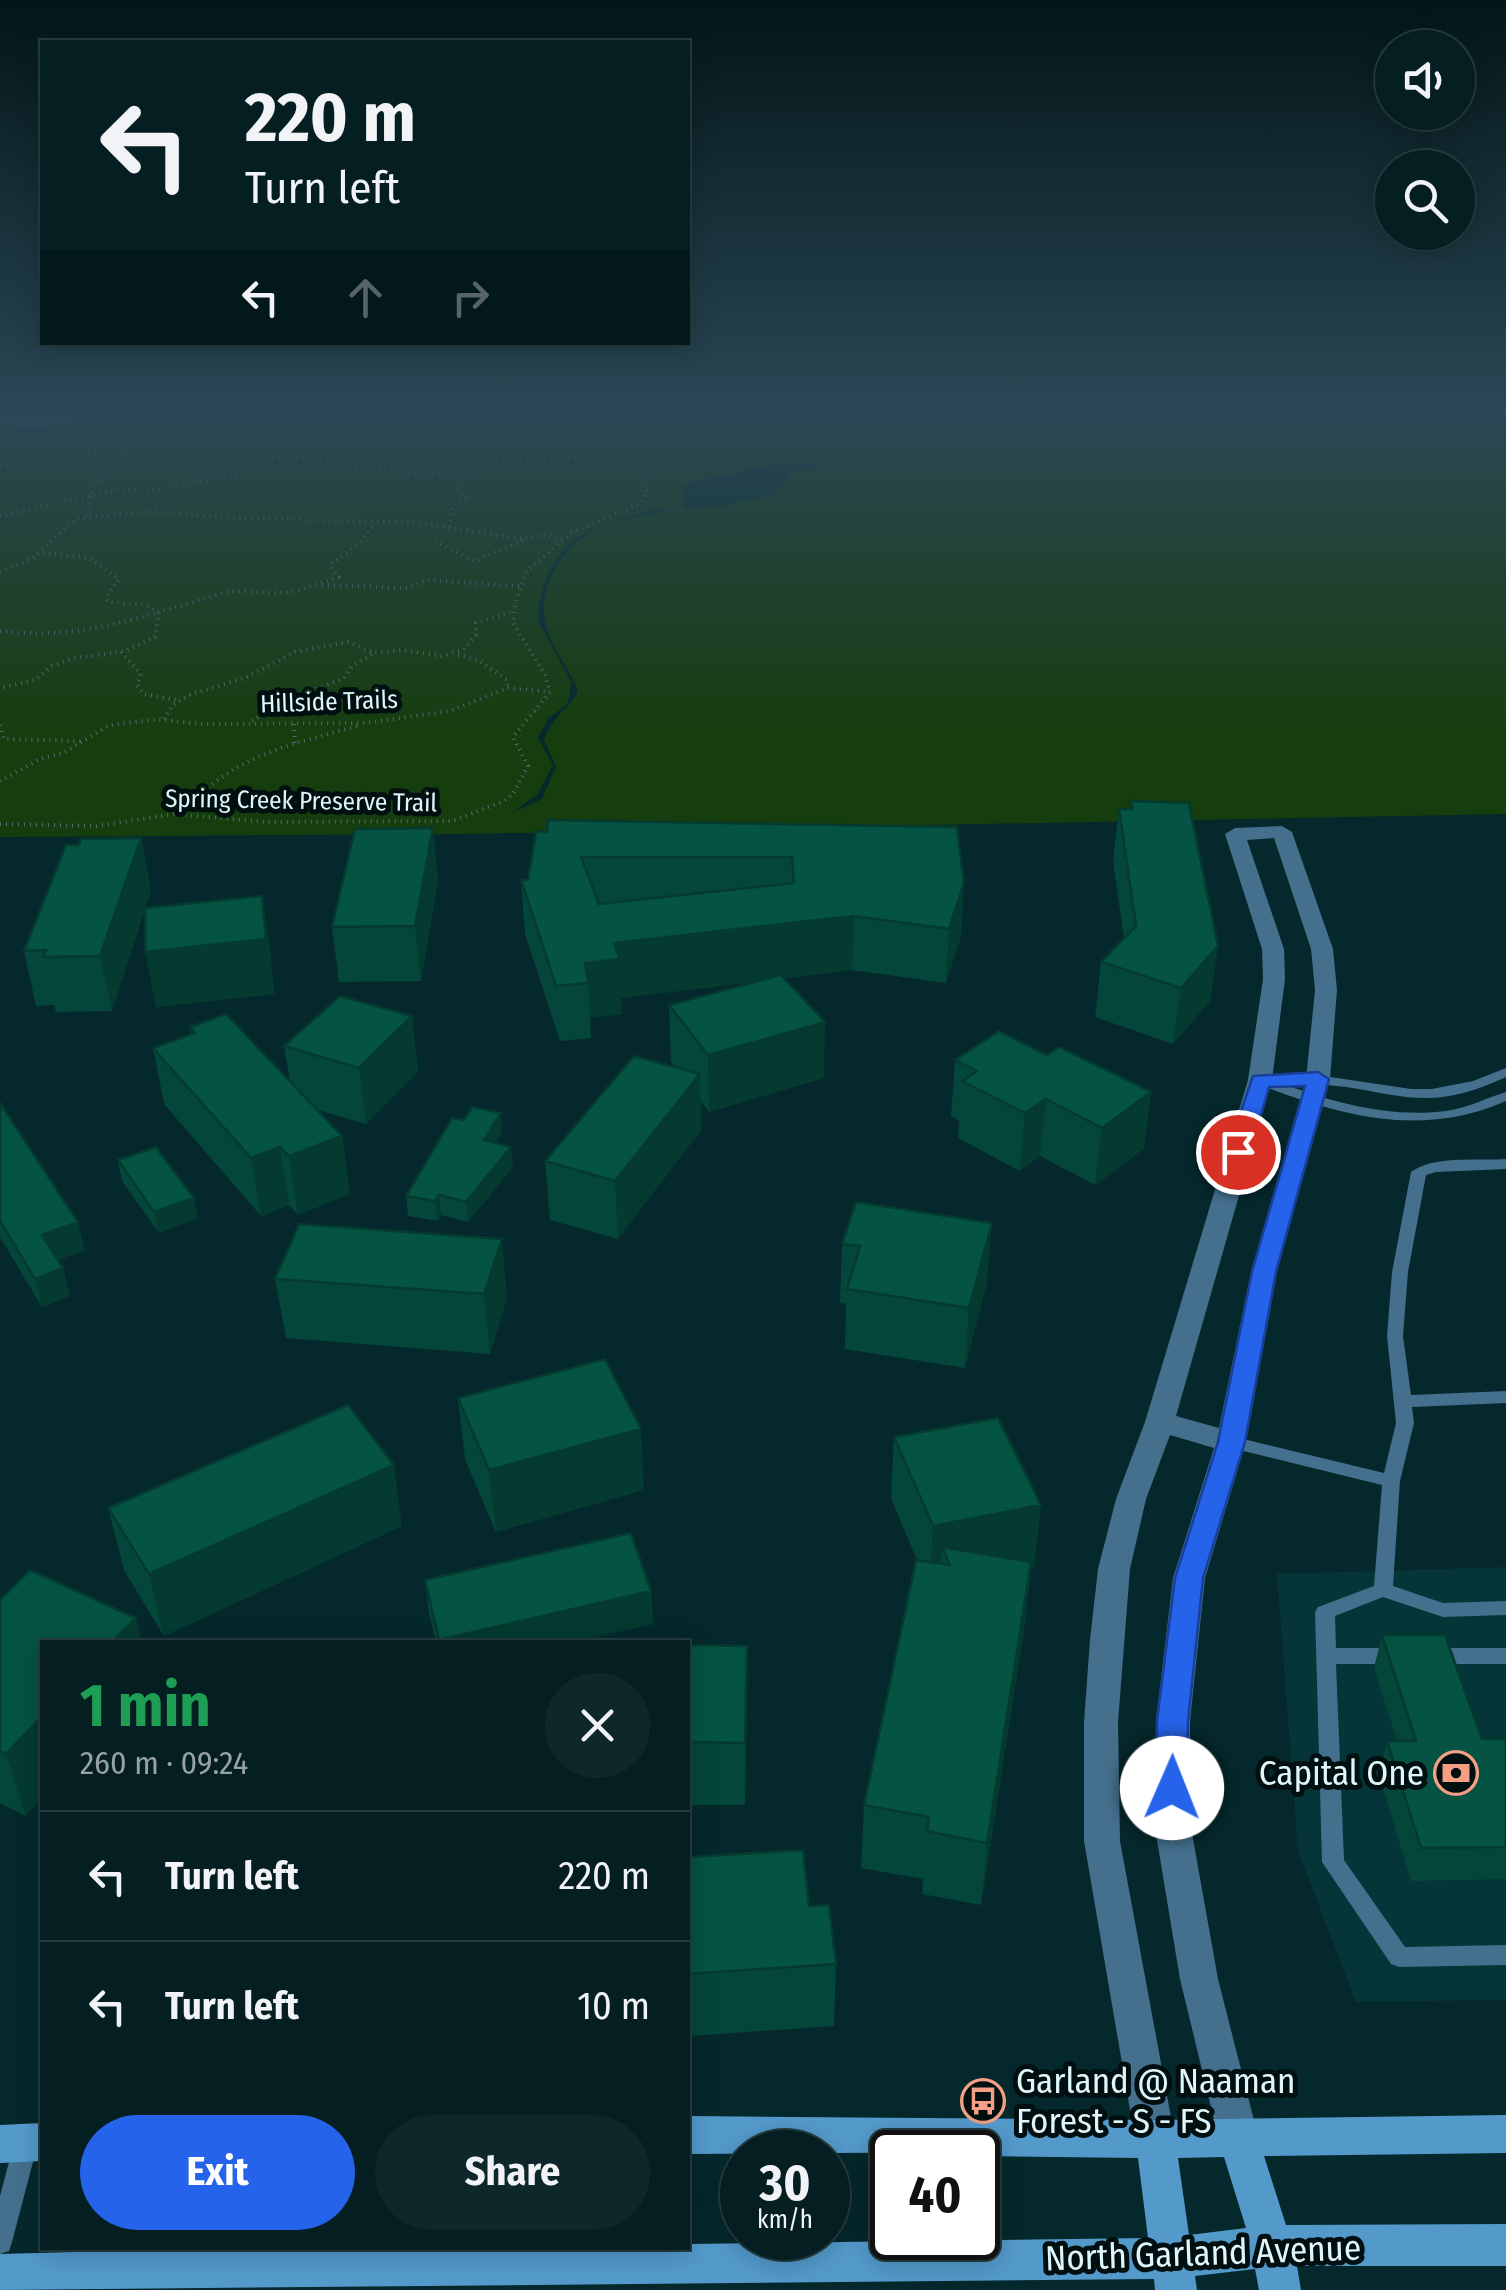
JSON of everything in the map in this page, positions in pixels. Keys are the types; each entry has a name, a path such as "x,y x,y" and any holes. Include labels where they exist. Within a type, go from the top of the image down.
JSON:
{"main road":[{"path":"690,2134 1155,2139 1506,2134"},
{"path":"1238,2136 1272,2246 1280,2290"},
{"path":"1155,2139 1173,2274"},
{"name":"North Garland Avenue","path":"0,2275 299,2266 631,2278 1173,2274 1272,2246 1506,2245"}],"street":[{"path":"1155,2139 1102,1841 1101,1722 1114,1569 1131,1498 1160,1422 1260,1080 1274,979 1273,949 1235,834 1282,832 1322,949 1326,990 1316,1090 1264,1272 1231,1442 1189,1578 1172,1721 1172,1822 1199,1979 1238,2136"},
{"path":"1160,1422 1231,1442"}],"lane":[{"path":"1260,1080 1316,1090 1442,1094 1506,1072"},
{"path":"1260,1080 1316,1090 1374,1112 1434,1117 1472,1113 1506,1096"},
{"path":"1383,1590 1391,1481 1405,1423 1395,1336 1400,1272 1419,1172 1434,1167 1506,1164"},
{"path":"1403,1401 1506,1397"},
{"path":"1231,1442 1391,1481"},
{"path":"1506,1608 1443,1610 1383,1590 1325,1612 1333,1862 1399,1956 1506,1955"},
{"path":"1327,1656 1506,1656"},
{"path":"0,2242 23,2143"}],"path":[{"path":"0,572 40,552 75,521"},
{"path":"336,521 450,527 530,538"},
{"path":"450,527 451,521"},
{"path":"550,692 545,675 516,632 514,611 521,586 531,564 562,539 602,521"},
{"path":"0,631 57,636 98,629 244,588 289,593 339,577 330,565 376,523"},
{"path":"434,541 474,561 530,538 547,535 562,539"},
{"path":"40,552 89,558 119,580 106,597 108,602 145,605 159,612"},
{"path":"319,584 408,588 425,580 521,586"},
{"path":"508,688 507,680 491,667 455,654 476,634 476,623 514,611"},
{"path":"0,688 35,680 52,666 70,659 121,652 155,636 159,612"},
{"name":"Hillside Trails","path":"180,700 245,678 295,652 348,642 374,654 403,650 430,656 455,654"},
{"path":"121,652 141,674 136,686 139,692 149,698 180,700"},
{"path":"250,722 344,678 352,666 374,654"},
{"name":"Hillside Trails","path":"0,781 42,758 63,753 110,725 164,719 200,724 365,723 472,706 508,688 550,692"},
{"name":"Spring Creek Preserve Trail","path":"0,824 96,826 184,815 266,822 371,820 414,824 474,816 504,802 517,787 528,766 513,737 550,692"},
{"path":"164,719 180,700"},
{"path":"184,815 195,794 233,766 365,723"},
{"path":"0,724 4,739 81,741"},
{"path":"294,724 295,745"}],"shaded area":[{"path":"1506,1567 1506,2000 1356,2002 1298,1851 1277,1574"}],"green space":[{"path":"0,521 1506,521 1506,814 463,834 0,837","holes":["608,523 580,539 558,564 545,595 547,628 578,691 550,726 544,740 556,766 542,799 511,813 537,795 553,765 538,738 548,719 568,703 571,682 537,619 542,593 559,555 572,542 588,532"]}],"building":[{"path":"1131,801 1189,803 1218,946 1181,988 1101,962 1136,926 1119,809 1132,809"},
{"path":"548,820 957,827 964,883 949,929 854,916 614,943 620,959 585,963 588,983 556,986 521,880 528,880 536,831 547,832","holes":["581,857 792,857 794,883 599,904"]},
{"path":"433,828 415,926 332,927 355,829"},
{"path":"141,838 100,956 43,957 46,950 24,951 66,845 79,845 81,839"},
{"path":"262,896 266,939 145,952 145,908"},
{"path":"781,975 825,1022 708,1055 669,1005"},
{"path":"340,996 412,1016 359,1068 284,1046"},
{"path":"226,1014 342,1136 289,1156 280,1147 251,1158 153,1048 195,1033 190,1027"},
{"path":"999,1031 1047,1055 1059,1047 1151,1092 1102,1128 1046,1099 1025,1113 962,1081 977,1071 955,1060"},
{"path":"634,1056 700,1074 615,1181 545,1161"},
{"path":"0,1103 78,1222 42,1235 63,1268 35,1279 0,1221"},
{"path":"472,1107 501,1113 484,1140 511,1147 466,1202 439,1195 435,1201 406,1196 452,1118 464,1120"},
{"path":"156,1147 194,1198 154,1212 118,1160"},
{"path":"856,1202 992,1223 969,1308 847,1289 860,1246 842,1244"},
{"path":"299,1224 502,1239 484,1294 275,1279"},
{"path":"605,1359 641,1429 489,1470 458,1398"},
{"path":"348,1405 394,1465 149,1574 108,1508"},
{"path":"998,1418 1041,1505 933,1526 894,1437"},
{"path":"631,1533 651,1591 439,1640 425,1580"},
{"path":"942,1547 1031,1562 987,1843 927,1831 929,1817 864,1805 916,1560 950,1565"},
{"path":"30,1570 136,1618 114,1640 40,1640 40,1718 6,1754 0,1751 0,1600"},
{"name":"Capital One","path":"1382,1635 1445,1635 1482,1739 1506,1739 1506,1847 1421,1848 1387,1741 1416,1741"},
{"path":"690,1645 747,1646 745,1743 690,1742"},
{"path":"803,1850 809,1906 829,1905 836,1964 690,1974 690,1857"}],"place":[{"name":"Capital One","path":"1456,1773"},
{"name":"Garland @ Naaman Forest - S - FS","path":"983,2101"}],"route":[{"path":"1172,1788 1172,1721 1189,1578 1231,1442 1264,1272 1318,1079 1260,1080 1238,1152"}]}
